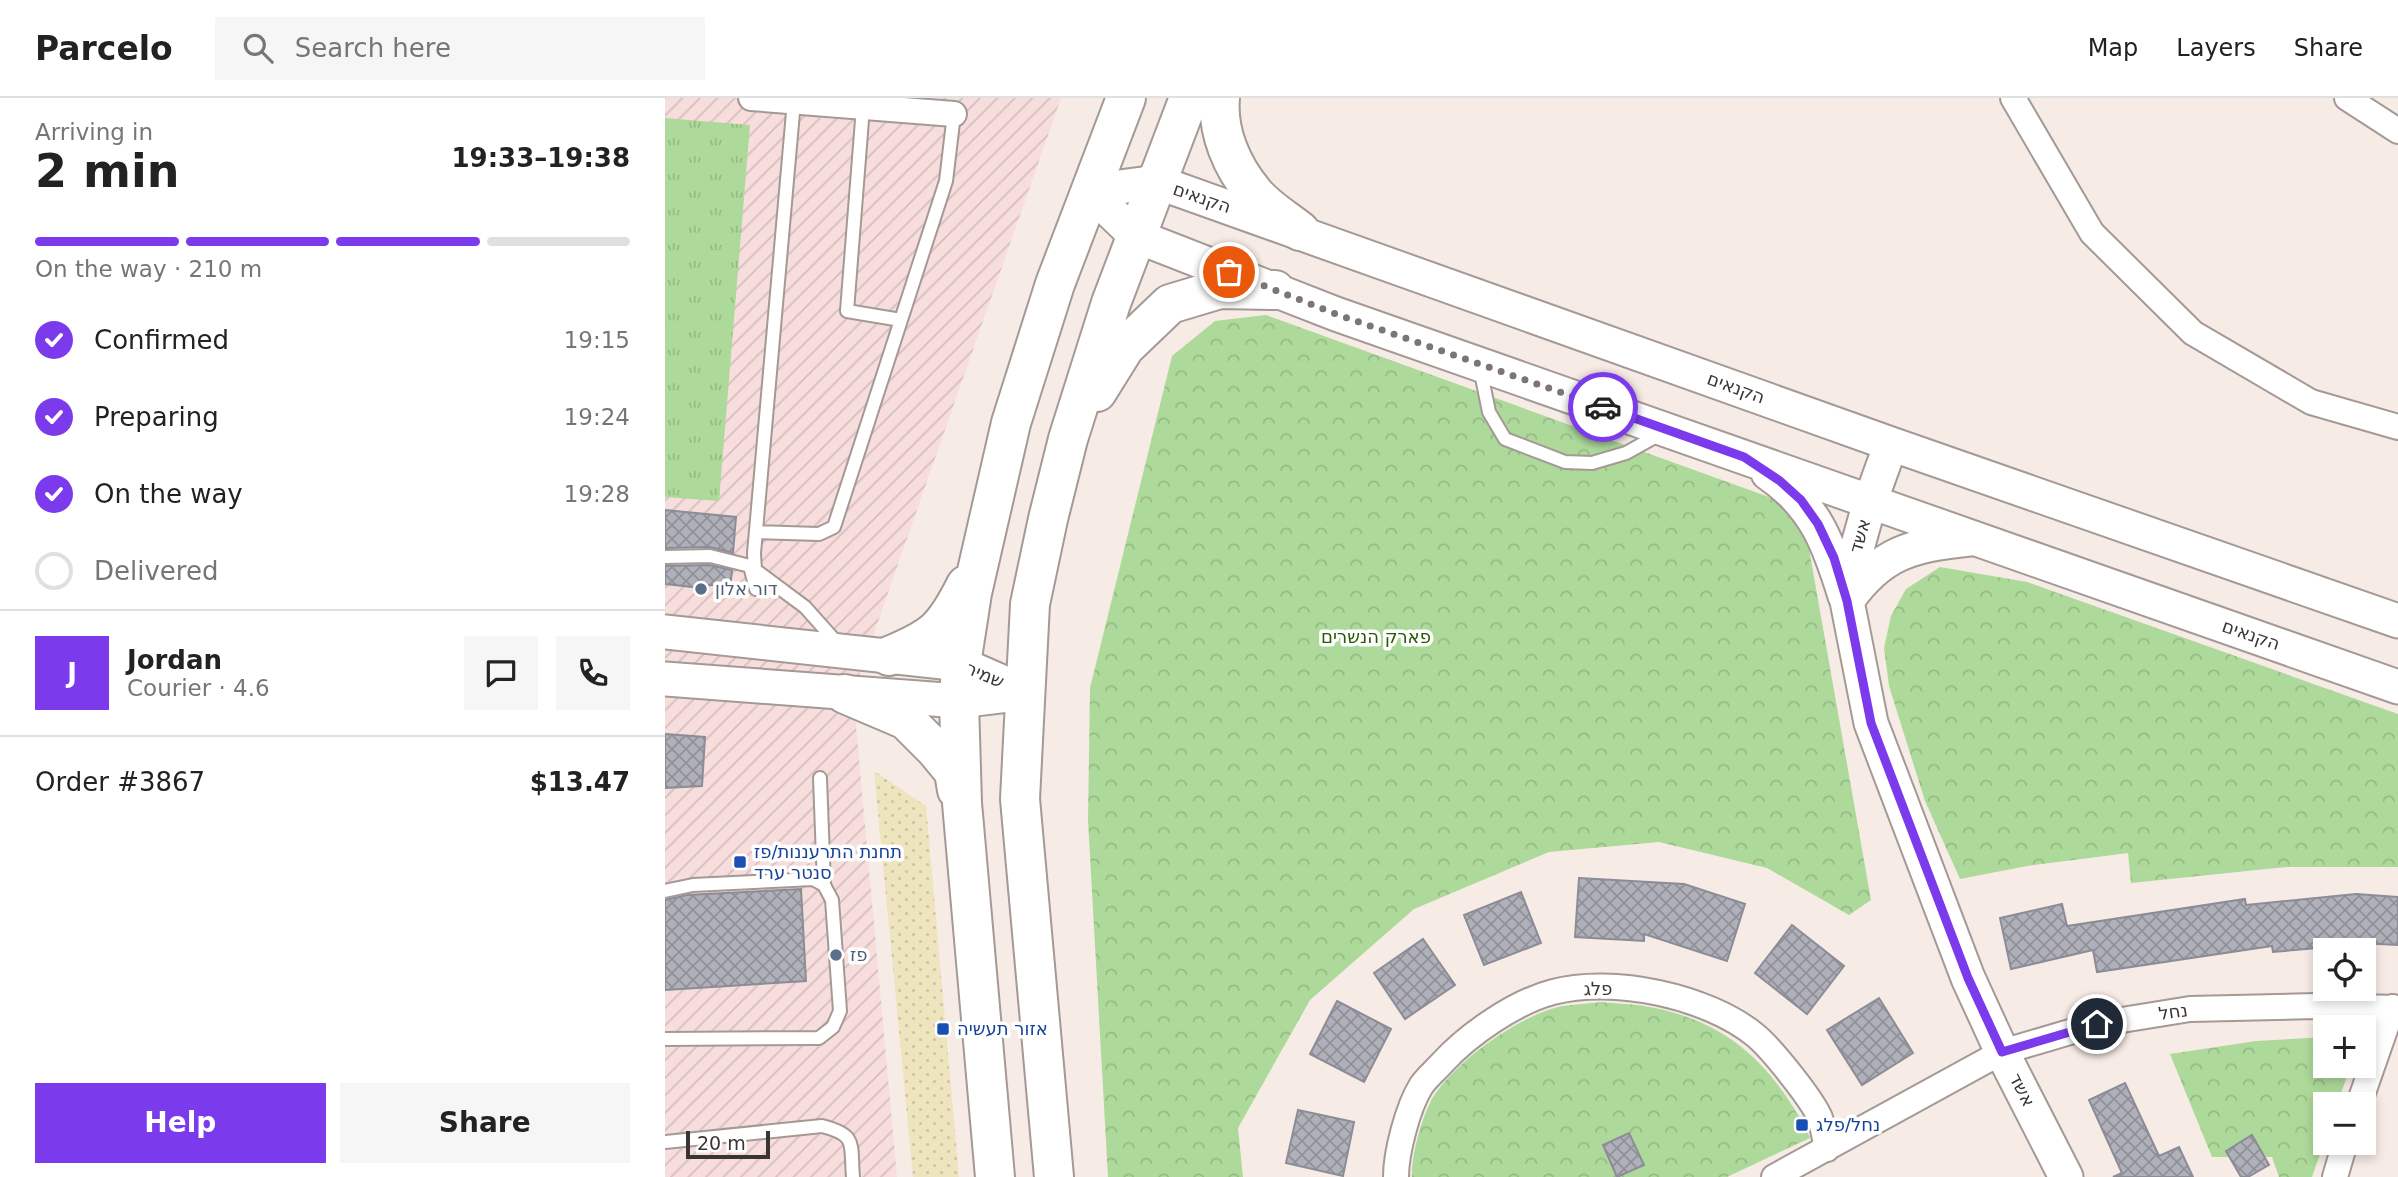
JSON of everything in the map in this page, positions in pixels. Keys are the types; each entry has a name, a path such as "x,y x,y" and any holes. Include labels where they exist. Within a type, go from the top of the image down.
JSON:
{"highway":[{"path":"995,1177 965,836 960,682 980,554 1011,423 1055,284 1126,98"},
{"path":"1054,1177 1020,799 1030,604 1068,439 1111,303 1189,98"},
{"path":"1220,98 1219,111 1227,146 1238,171 1255,195 1300,231"},
{"path":"1068,439 1125,347 1170,304 1220,289 1275,290"},
{"path":"889,656 921,643 949,618 980,554"},
{"path":"845,694 906,720 935,748 954,772 965,836"}],"main road":[{"name":"הקנאים","path":"1089,191 1157,182 1891,444 2398,621"},
{"name":"הקנאים","path":"1089,191 1136,236 1275,290 2398,687"},
{"name":"אשד","path":"1891,444 1870,502 1849,577 1847,601 1871,723 1968,978 2002,1052 2066,1177"},
{"path":"1744,457 1780,481 1807,508 1834,558 1847,601"},
{"path":"1847,601 1862,580 1893,556 1928,545 1976,539"},
{"name":"שמיר","path":"665,632 889,656 960,682 1027,693"},
{"name":"שמיר","path":"665,679 845,694 960,682"}],"street":[{"path":"751,98 954,114"},
{"path":"2013,98 2092,233 2193,332 2311,402 2398,427"},
{"path":"2347,98 2398,131"},
{"name":"פלג","path":"1396,1177 1406,1122 1421,1086 1462,1041 1509,1011 1553,992 1601,986 1659,992 1720,1013 1755,1035 1786,1068 1819,1116 1828,1149"},
{"name":"נחל","path":"1774,1177 2002,1052 2097,1024 2190,1009 2316,1006 2395,1008"},
{"path":"2364,1092 2395,1008"},
{"path":"2335,1177 2342,1155"}],"lane":[{"path":"750,566 756,589 754,553 794,101"},
{"path":"863,107 847,311 901,320"},
{"path":"756,532 819,534 834,527 946,181 954,114"},
{"path":"1480,364 1489,412 1505,439 1565,462 1592,463 1626,453 1667,430"},
{"path":"665,557 710,556 750,566 805,607 843,650"},
{"path":"665,1039 819,1038 833,1027 840,1012 832,900 824,885 820,778"},
{"path":"665,891 693,886 813,879 824,885"},
{"path":"665,1142 822,1126 844,1133 850,1141 853,1177"}],"shaded area":[{"path":"665,98 1061,98 853,693 897,1177 665,1177"}],"green space":[{"path":"665,118 750,125 719,501 665,497"},
{"name":"פארק הנשרים","path":"1266,315 1802,509 1871,900 1849,915 1767,868 1659,842 1549,852 1414,909 1310,1000 1238,1128 1243,1177 1108,1177 1088,820 1090,688 1172,356 1215,321"},
{"path":"1940,567 2027,582 2398,714 2398,867 2286,867 2131,883 2128,853 2027,866 1960,879 1925,801 1889,686 1884,648 1891,616 1906,589"},
{"path":"1601,1002 1676,1013 1730,1038 1773,1079 1796,1111 1810,1138 1727,1177 1412,1177 1416,1146 1426,1111 1435,1094 1459,1067 1507,1030 1542,1012 1563,1006"},
{"path":"2313,1038 2313,1078 2347,1078 2341,1092 2313,1092 2313,1155 2320,1155 2312,1177 2279,1177 2272,1157 2212,1157 2170,1054 2256,1041"}],"sand":[{"path":"874,771 926,806 959,1177 913,1177"}],"building":[{"path":"665,510 736,517 733,553 710,547 665,548"},
{"path":"709,565 732,570 731,580 692,587 665,584 665,566"},
{"path":"665,734 705,737 702,786 665,788"},
{"path":"1579,878 1684,884 1745,904 1727,961 1644,934 1644,941 1575,937"},
{"path":"801,889 806,981 665,990 665,900 687,895"},
{"path":"1521,892 1541,943 1484,965 1464,915"},
{"path":"2356,894 2398,897 2398,945 2376,944 2376,938 2313,938 2313,948 2273,952 2272,946 2097,972 2093,950 2011,969 2000,918 2062,904 2067,926 2245,899 2246,905"},
{"path":"1792,925 1844,966 1807,1014 1755,973"},
{"path":"1423,939 1455,985 1405,1019 1374,973"},
{"path":"1879,998 1913,1053 1862,1085 1827,1030"},
{"path":"1337,1001 1391,1029 1364,1082 1310,1054"},
{"path":"2125,1083 2159,1156 2179,1147 2193,1177 2113,1177 2122,1173 2089,1100"},
{"path":"1298,1110 1354,1122 1343,1176 1286,1163"},
{"path":"1629,1133 1644,1165 1617,1177 1603,1145"},
{"path":"2252,1135 2269,1165 2248,1177 2241,1177 2226,1151"}],"way so far":[{"path":"1229,272 1336,314 1603,407"}],"place":[{"name":"דור אלון","path":"701,589"},
{"name":"תחנת התרעננות/פז סנטר ערד","path":"740,862"},
{"name":"פז","path":"836,955"},
{"name":"אזור תעשיה","path":"943,1029"},
{"name":"נחל/פלג","path":"1802,1125"}],"route":[{"path":"1603,407 1744,457 1780,481 1801,500 1818,524 1834,558 1847,601 1871,723 1968,978 2002,1052 2097,1024"}]}
